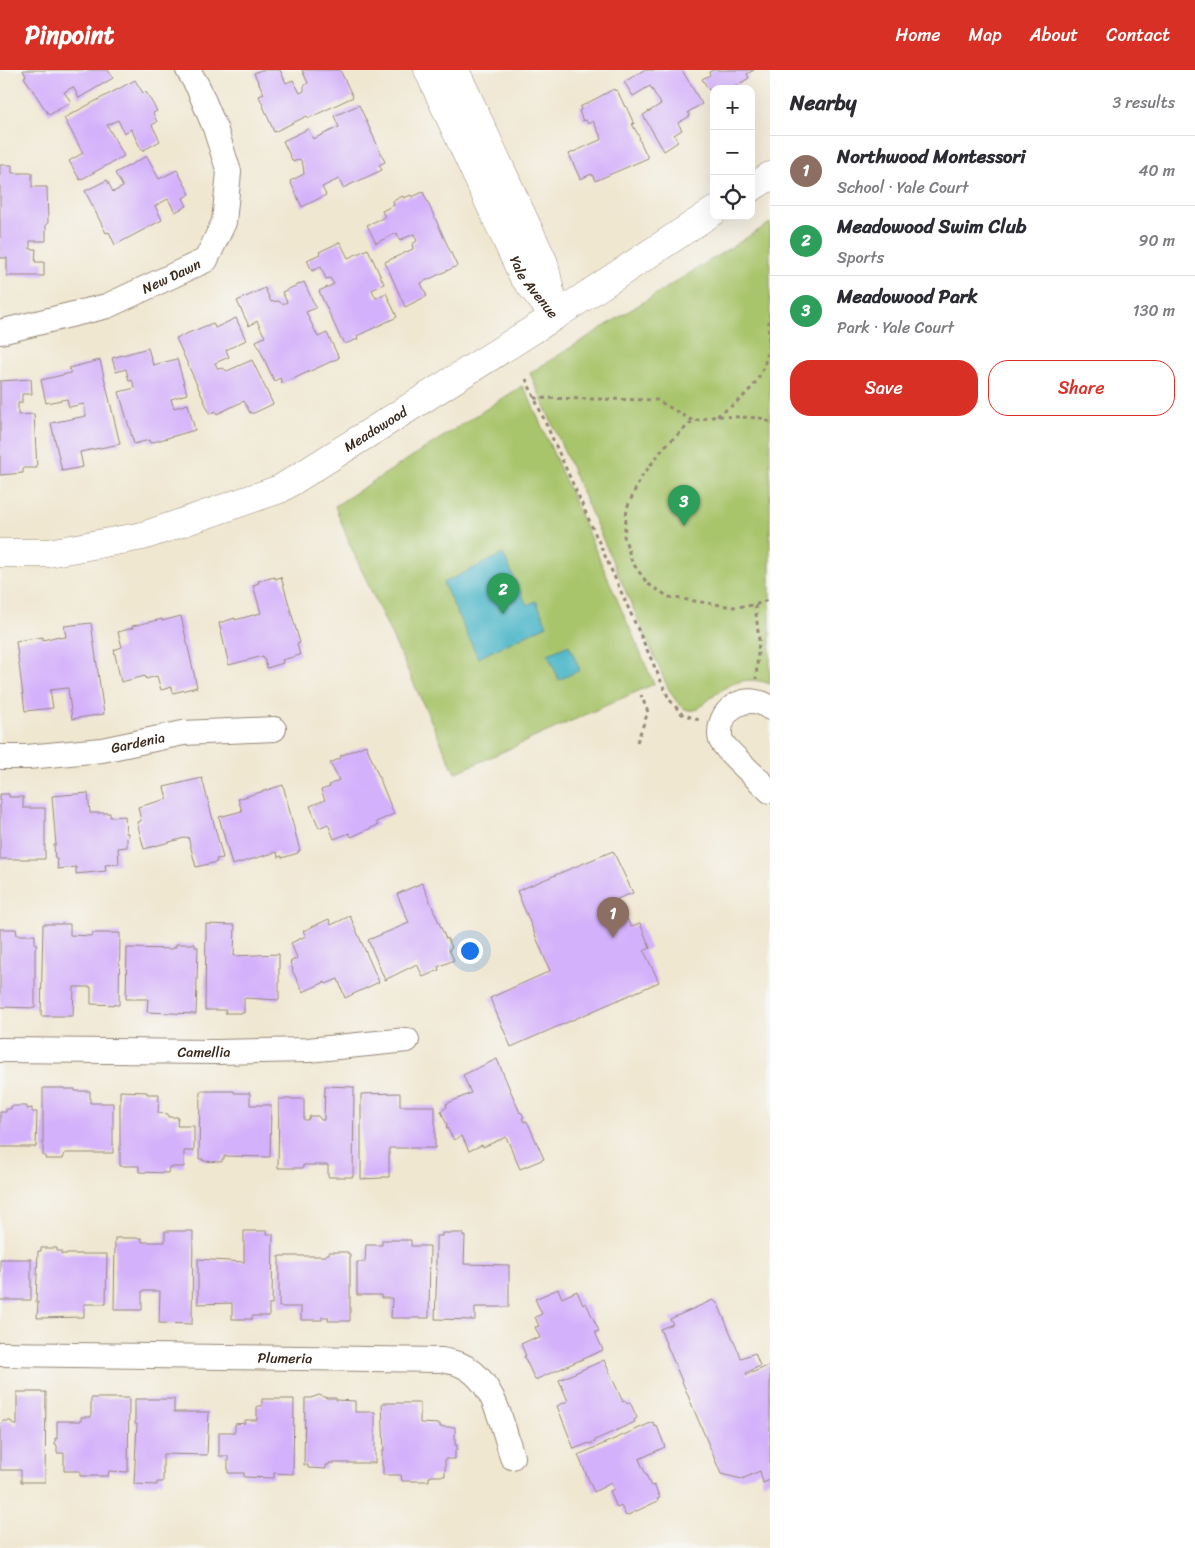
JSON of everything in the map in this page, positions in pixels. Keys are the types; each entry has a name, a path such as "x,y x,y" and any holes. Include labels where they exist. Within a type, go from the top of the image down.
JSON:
{"main road":[{"name":"Yale Avenue","path":"428,70 523,276 555,316"},
{"name":"Yale Avenue","path":"455,70 544,262 555,316"},
{"path":"755,185 770,176"},
{"name":"Meadowood","path":"0,553 48,553 143,536 280,489 555,316 710,214"}],"street":[{"name":"New Dawn","path":"0,332 107,306 206,260 224,222 229,172 202,95 188,70"},
{"path":"762,704 745,701 732,708 723,716 720,723 720,740 770,791"},
{"name":"Gardenia","path":"0,757 27,757 102,750 183,733 274,729"},
{"name":"Camellia","path":"0,1050 207,1052 299,1050 407,1040"},
{"name":"Plumeria","path":"0,1354 442,1360 461,1365 476,1374 496,1404 512,1457"}],"path":[{"path":"717,416 748,393 760,376 768,350 770,315"},
{"path":"526,379 669,699 675,708 692,719 720,723"},
{"path":"534,398 657,400 692,421"},
{"path":"770,422 761,418 717,416 692,421 665,446 640,479 627,508 624,536 632,562 648,584 669,597 734,606 756,605 770,599"},
{"path":"756,605 762,704"},
{"path":"637,742 648,712 641,695"}],"green space":[{"path":"770,223 770,684 749,680 739,682 714,695 698,709 688,710 680,705 668,688 530,373"},
{"path":"522,386 527,393 654,684 455,773 350,545 335,506"}],"water":[{"path":"503,554 527,605 536,601 547,625 478,658 443,583"},
{"path":"569,645 580,670 559,680 548,654"}],"building":[{"path":"23,70 108,70 113,78 79,98 73,87 64,92 71,102 49,115 24,77 26,76"},
{"path":"261,70 280,70 286,83 293,80 300,93 304,91 304,86 308,83 302,70 340,70 353,97 274,132 259,96 264,94 254,73"},
{"path":"644,70 682,70 702,104 688,112 690,116 678,123 682,130 674,135 678,142 664,151 643,115 661,104 650,86 633,96 624,82"},
{"path":"713,70 754,70 747,74 749,78 738,85 710,85 710,92 702,79 710,75 709,72"},
{"path":"135,80 143,93 146,92 157,111 153,113 157,122 152,125 160,141 142,151 131,129 124,133 118,120 107,125 124,156 80,180 69,161 83,153 64,118"},
{"path":"614,89 615,91 617,90 626,106 648,158 595,181 592,174 580,179 569,154 602,139 593,121 588,124 586,120 583,121 579,111 581,110 580,107"},
{"path":"359,105 385,162 379,165 382,170 343,188 339,179 322,187 326,195 302,207 290,181 304,174 303,165 300,159 293,162 283,141 308,129 313,139 339,127 334,116"},
{"path":"147,156 159,179 177,170 190,194 183,198 187,206 175,212 168,199 155,206 162,220 115,245 109,232 106,233 85,191 107,180 113,192 123,187 115,173"},
{"path":"0,165 12,165 12,173 32,173 32,187 47,187 48,224 46,224 46,241 30,241 30,249 36,249 35,262 44,262 44,276 7,276 7,258 0,258"},
{"path":"423,192 457,266 421,283 427,296 405,307 385,262 413,249 412,244 417,241 414,234 400,240 397,233 376,243 367,225 385,217 382,211 394,205 393,201 403,196 404,198 411,195 412,197"},
{"path":"340,242 348,258 368,249 384,284 372,290 376,298 386,293 397,317 357,336 358,339 345,344 319,291 334,284 330,278 326,279 321,267 312,271 307,260"},
{"path":"304,282 316,308 306,312 318,337 327,333 339,358 282,384 280,378 274,381 256,341 265,337 257,321 249,326 237,301 265,288 271,302 278,301 283,304 287,302 282,292"},
{"path":"236,318 246,340 226,350 229,357 215,363 218,369 223,368 227,371 252,360 273,404 250,413 244,401 217,414 216,411 210,414 176,338 213,323 215,328"},
{"path":"148,348 153,365 177,359 187,394 171,399 174,408 188,404 195,430 150,443 149,440 134,444 119,392 135,388 132,380 129,381 126,369 116,372 112,358"},
{"path":"100,360 120,444 80,452 83,467 62,471 51,423 86,416 84,404 69,407 67,399 46,403 41,380 71,373 69,368"},
{"path":"31,379 32,394 22,394 22,403 18,403 18,415 34,414 37,468 23,468 23,473 0,475 0,381"},
{"path":"275,577 275,579 281,577 300,643 297,644 300,655 282,660 283,663 267,668 263,656 229,665 219,623 261,613 253,585 259,583 258,581"},
{"path":"181,616 197,687 173,693 172,687 161,690 157,676 146,679 145,676 121,682 114,650 122,647 118,632 133,628 132,626"},
{"path":"91,623 104,714 72,719 68,688 50,690 53,708 25,711 16,641 43,637 43,640 59,636 59,638 66,637 64,626"},
{"path":"366,745 394,814 376,822 378,825 351,837 349,833 334,839 328,824 319,828 310,806 325,800 321,790 330,787 329,785 339,780 330,763 341,758 340,756"},
{"path":"202,778 223,858 216,859 217,862 196,867 188,837 144,849 137,822 141,821 138,807 167,799 164,787"},
{"path":"283,785 300,851 282,858 282,856 278,857 277,852 232,865 219,817 242,811 238,799"},
{"path":"88,793 90,813 110,813 110,817 125,816 126,833 128,833 127,847 118,848 119,864 105,865 106,871 76,874 76,867 58,869 57,859 55,859 54,845 56,845 52,796"},
{"path":"0,794 9,794 9,797 23,797 23,808 45,808 45,859 0,859"},
{"path":"613,851 633,893 617,899 631,927 640,923 650,948 644,951 659,982 511,1047 490,998 550,971 517,891"},
{"path":"422,883 446,939 452,947 449,949 454,960 438,967 439,970 423,977 417,964 385,980 368,940 409,923 397,894"},
{"path":"350,916 379,982 345,998 338,979 326,984 325,982 303,992 290,962 297,958 291,943 306,936 303,931 329,919 331,925"},
{"path":"43,924 70,924 70,935 92,936 92,933 120,933 119,1005 91,1004 91,987 74,987 73,1016 41,1016"},
{"path":"206,924 235,925 234,956 279,954 279,1000 244,998 244,1013 225,1013 226,1010 205,1010"},
{"path":"0,929 16,929 17,935 35,935 35,944 37,944 35,949 35,1008 0,1007"},
{"path":"176,944 195,944 195,947 198,947 196,1014 147,1012 148,999 126,999 127,948 173,949 173,947 176,947"},
{"path":"497,1059 520,1113 524,1117 522,1118 524,1122 527,1121 544,1159 520,1169 506,1137 469,1151 462,1136 454,1140 446,1126 441,1111 447,1107 446,1104 471,1093 463,1075"},
{"path":"325,1086 354,1087 353,1177 328,1177 328,1165 278,1168 279,1099 304,1099 304,1120 308,1120 310,1116 318,1116 321,1120 324,1120"},
{"path":"43,1088 90,1091 90,1103 113,1103 113,1153 65,1153 63,1159 45,1159 46,1156 43,1156"},
{"path":"120,1091 159,1094 158,1113 168,1114 168,1117 178,1117 177,1126 194,1126 194,1151 184,1151 184,1167 169,1167 168,1173 139,1172 139,1166 120,1166"},
{"path":"200,1091 250,1093 250,1105 271,1105 270,1157 224,1156 222,1162 199,1159"},
{"path":"400,1093 400,1106 435,1106 435,1148 389,1148 389,1177 361,1179 361,1094"},
{"path":"11,1106 27,1106 27,1109 32,1108 32,1112 37,1112 36,1147 0,1147 0,1112 6,1112 6,1109 11,1109"},
{"path":"165,1231 193,1231 192,1324 159,1323 160,1291 142,1291 142,1310 114,1310 115,1238 142,1238 142,1242 165,1242"},
{"path":"244,1231 267,1231 267,1234 273,1234 272,1304 269,1304 269,1316 252,1316 252,1319 232,1319 232,1303 198,1304 198,1259 244,1262"},
{"path":"442,1233 463,1233 463,1236 465,1236 464,1264 509,1265 509,1307 475,1307 475,1320 435,1319 436,1236 442,1236"},
{"path":"382,1240 411,1240 411,1246 430,1246 429,1318 391,1318 392,1298 381,1298 381,1295 357,1295 357,1262 365,1262 366,1245 382,1245"},
{"path":"41,1248 57,1248 57,1251 61,1251 61,1254 107,1254 106,1304 84,1304 84,1317 37,1318 38,1251 41,1251"},
{"path":"329,1252 348,1252 350,1254 350,1321 328,1321 329,1317 322,1317 322,1320 301,1320 301,1307 279,1307 279,1256 326,1256"},
{"path":"0,1259 31,1259 31,1300 0,1300"},
{"path":"558,1289 562,1298 577,1291 583,1305 586,1303 599,1331 595,1332 603,1350 535,1380 524,1356 526,1356 521,1344 534,1338 534,1340 540,1338 535,1327 539,1326 535,1317 542,1314 535,1299"},
{"path":"713,1300 718,1304 741,1358 755,1353 760,1366 746,1373 747,1375 770,1365 770,1480 763,1483 760,1471 742,1479 721,1474 660,1329 673,1324 670,1319"},
{"path":"604,1360 623,1402 626,1401 627,1404 630,1402 637,1418 634,1420 635,1422 595,1440 595,1442 574,1449 557,1406 568,1401 559,1380"},
{"path":"17,1392 46,1392 45,1482 21,1482 21,1470 0,1470 0,1425 3,1421 11,1421 14,1425 17,1425"},
{"path":"319,1395 327,1398 336,1398 336,1400 355,1401 355,1412 375,1412 375,1463 329,1463 329,1465 326,1465 326,1469 308,1468 308,1465 304,1465 305,1398"},
{"path":"91,1398 129,1398 128,1472 109,1471 108,1476 80,1476 80,1471 64,1471 64,1453 57,1453 57,1445 55,1444 55,1438 57,1439 57,1421 81,1421 81,1417 91,1417"},
{"path":"135,1399 174,1399 174,1412 209,1412 207,1455 163,1454 163,1482 157,1482 157,1485 134,1484 137,1424 135,1424"},
{"path":"262,1399 294,1399 293,1474 274,1473 274,1478 244,1477 244,1473 228,1473 228,1456 219,1456 219,1432 235,1432 235,1424 245,1423 245,1420 257,1420 257,1406 262,1406"},
{"path":"382,1403 420,1403 420,1423 440,1424 440,1427 455,1427 455,1445 457,1445 457,1450 455,1450 455,1459 445,1459 445,1476 431,1476 429,1481 402,1481 401,1475 383,1475"},
{"path":"653,1422 655,1427 657,1426 665,1447 639,1459 651,1486 654,1485 660,1498 657,1499 658,1501 626,1516 621,1506 617,1508 610,1491 614,1489 611,1483 594,1492 578,1455"}],"place":[{"name":"Meadowood Park","path":"684,526"},
{"name":"Meadowood Swim Club","path":"503,614"},
{"name":"Northwood Montessori","path":"613,938"}]}
